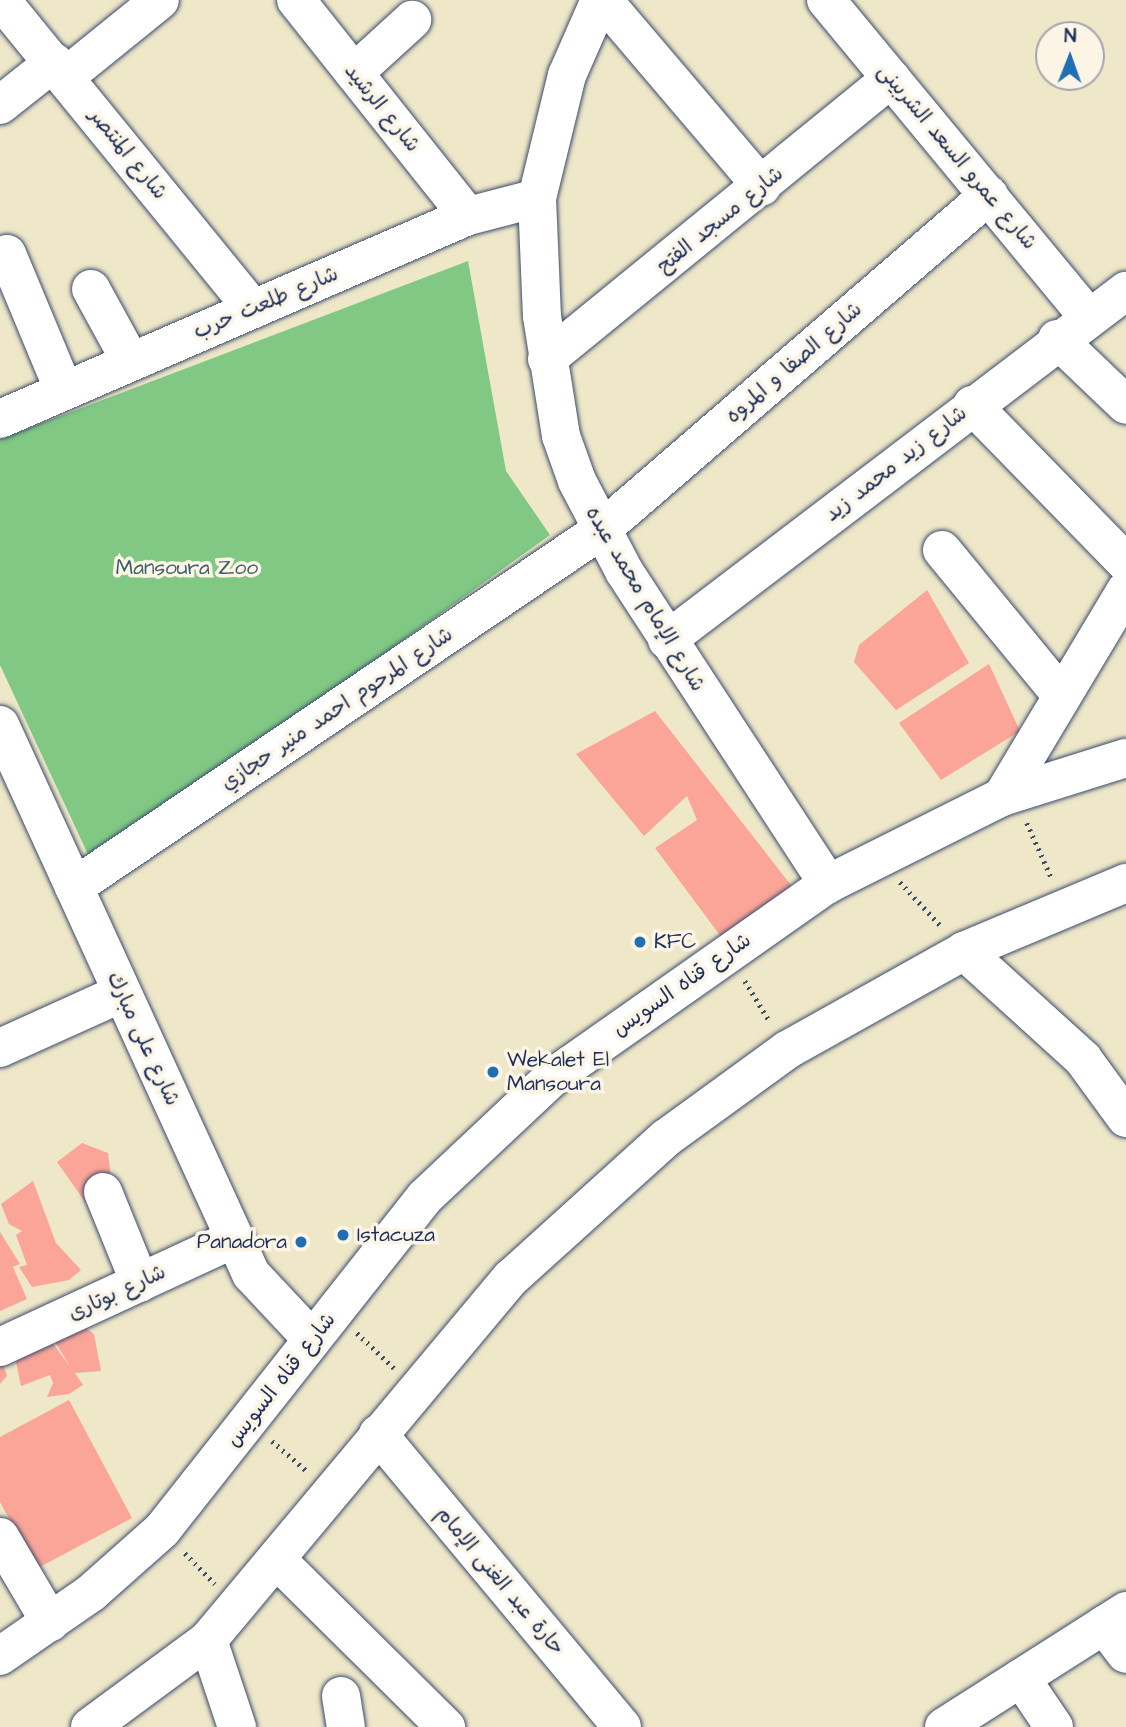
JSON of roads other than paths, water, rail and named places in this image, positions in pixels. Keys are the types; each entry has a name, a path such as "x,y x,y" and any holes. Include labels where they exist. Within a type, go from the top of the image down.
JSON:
{"street":[{"name":"شارع المنتصر","path":"1,0 253,309"},
{"path":"0,105 60,70 160,0"},
{"name":"شارع الرشيد","path":"296,0 468,216"},
{"path":"602,0 762,187"},
{"name":"شارع الإمام محمد عبده","path":"602,0 567,75 537,198 547,359 561,436 600,531 667,640 828,884"},
{"name":"شارع عمرو السعد الشربينى","path":"827,0 1087,315"},
{"path":"354,73 412,20"},
{"name":"شارع مسجد الفتح","path":"547,359 762,187 891,78"},
{"name":"شارع الصفا و المروه","path":"600,531 989,195"},
{"name":"شارع طلعت حرب","path":"0,419 468,216 537,198"},
{"path":"7,254 64,391"},
{"path":"91,289 131,362"},
{"name":"شارع زيد محمد زيد","path":"667,640 1087,315 1126,291"},
{"path":"1057,339 1126,405"},
{"path":"972,405 1126,563"},
{"name":"شارع المرحوم احمد منير حجازي","path":"74,887 600,531"},
{"path":"942,550 1062,696"},
{"path":"1008,795 1062,696 1126,590"},
{"name":"شارع على مبارك","path":"2,734 234,1239 271,1300 322,1324"},
{"name":"شارع قناه السويس","path":"0,1656 50,1622 162,1530 250,1423 322,1324 425,1198 484,1139 553,1077 828,884 1008,795 1126,758"},
{"path":"90,1727 208,1640 239,1608 415,1387 511,1278 585,1206 788,1050 964,951 1126,883"},
{"path":"964,951 1083,1059 1126,1118"},
{"path":"0,1048 122,993"},
{"path":"103,1192 140,1283"},
{"name":"شارع بوتارى","path":"0,1347 234,1239"},
{"name":"حارة عبد الغنى الإمام","path":"378,1434 622,1727"},
{"path":"0,1537 50,1622"},
{"path":"277,1560 432,1722"},
{"path":"947,1726 1021,1678 1119,1630"},
{"path":"208,1640 237,1727"},
{"path":"1021,1678 1054,1727"}],"place":[{"name":"KFC","path":"640,942"},
{"name":"Wekalet El Mansoura","path":"493,1072"},
{"name":"Istacuza","path":"343,1235"},
{"name":"Panadora","path":"301,1242"}],"park label":[{"name":"Mansoura Zoo","path":"187,568"}]}
